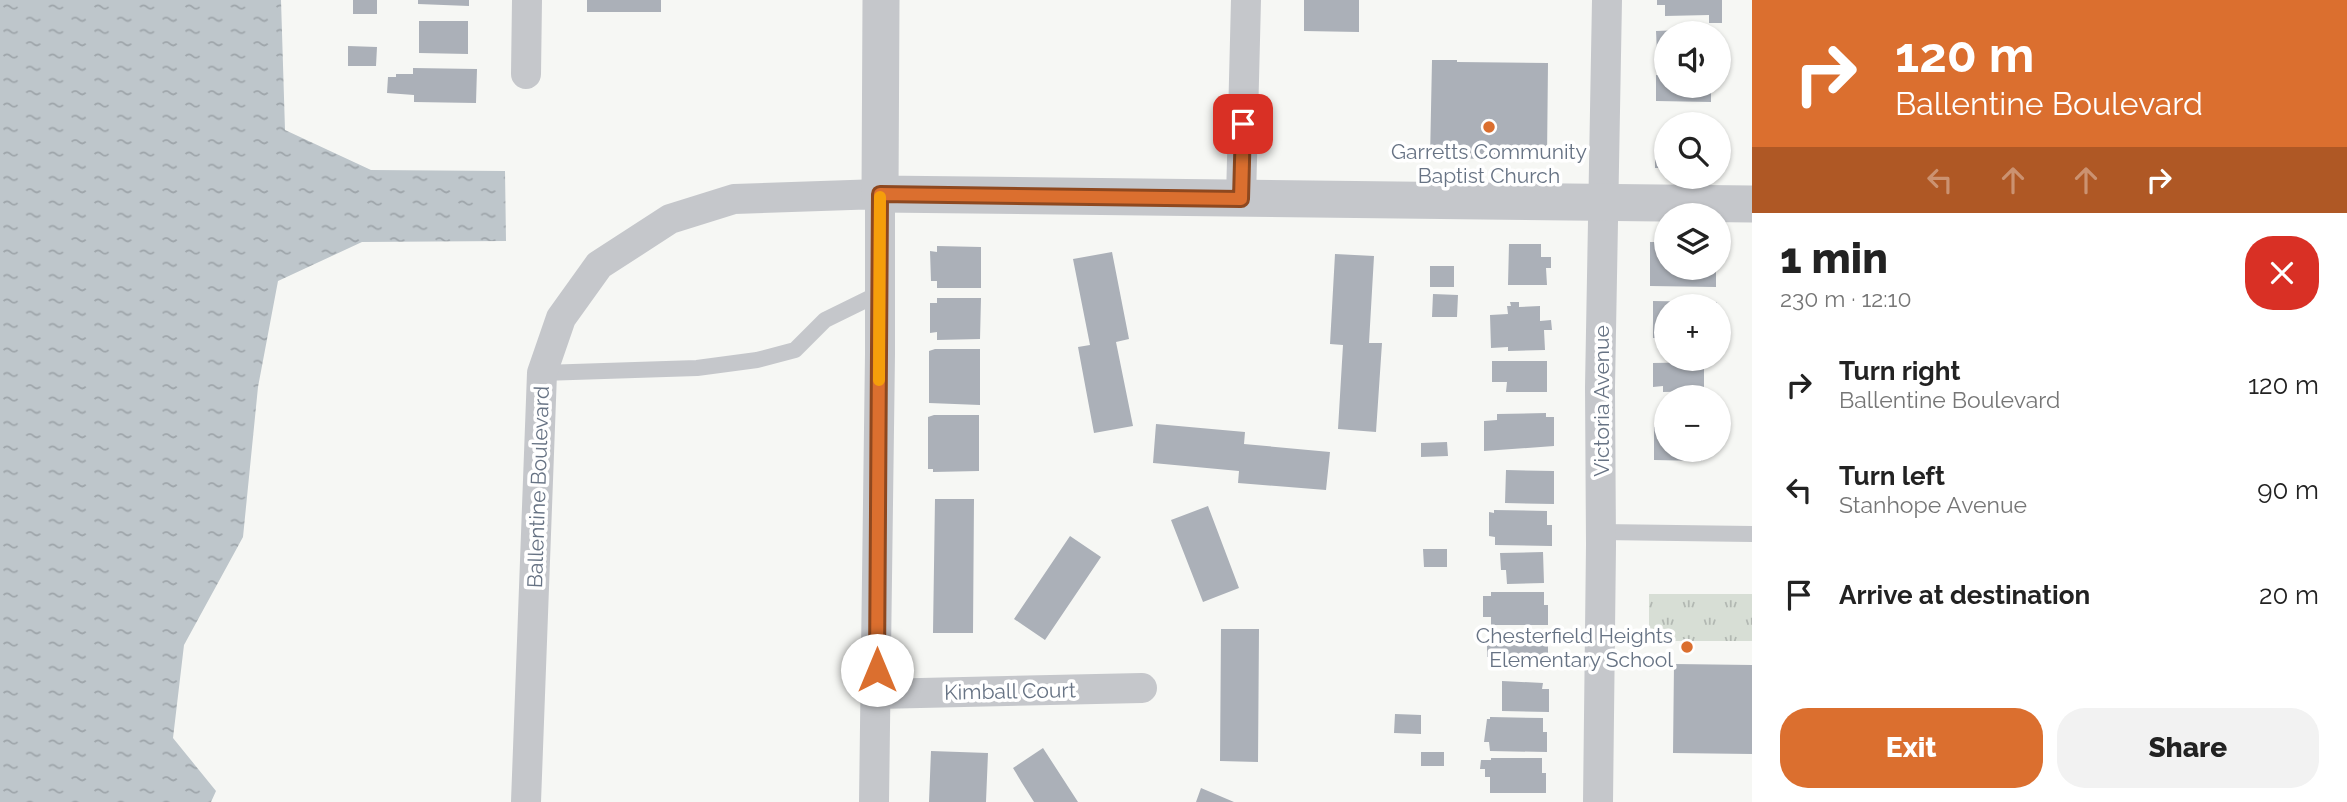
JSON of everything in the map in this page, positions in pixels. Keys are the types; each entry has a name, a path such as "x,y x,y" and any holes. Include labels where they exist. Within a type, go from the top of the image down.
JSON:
{"street":[{"path":"526,74 527,0"},
{"path":"874,802 881,0"},
{"path":"1241,199 1246,0"},
{"name":"Victoria Avenue","path":"1598,802 1600,387 1607,0"},
{"name":"Ballentine Boulevard","path":"526,802 542,373 561,318 599,265 670,219 734,199 880,194 1752,204"},
{"name":"Kimball Court","path":"877,694 1142,688"}],"lane":[{"path":"542,373 697,368 757,360 795,350 825,320 880,293"},
{"path":"1601,532 1752,534"}],"green space":[{"path":"1649,594 1752,594 1752,641 1649,641"}],"water":[{"path":"0,0 281,0 285,130 371,170 505,171 506,241 362,242 278,281 258,387 243,537 184,645 173,738 216,791 211,802 0,802"}],"building":[{"path":"353,0 377,0 377,14 353,14"},
{"path":"418,0 469,0 469,6 418,4"},
{"path":"587,0 661,0 661,12 587,12"},
{"path":"1304,0 1359,0 1359,32 1304,31"},
{"path":"1657,0 1722,0 1722,21 1709,21 1709,15 1665,16 1665,5 1657,5"},
{"path":"419,21 468,21 468,54 419,53"},
{"path":"348,46 377,47 376,66 348,66"},
{"name":"Garretts Community Baptist Church","path":"1432,60 1548,63 1547,158 1430,159"},
{"path":"413,68 477,69 476,103 414,102 414,95 387,93 388,77 413,74"},
{"path":"1656,98 1711,98 1711,102 1656,101"},
{"path":"1650,242 1654,242 1654,280 1716,280 1716,287 1650,286"},
{"path":"1509,244 1541,244 1541,257 1551,257 1551,268 1546,268 1547,285 1508,285"},
{"path":"937,246 981,247 981,288 937,288 937,281 931,281 930,251 937,252"},
{"path":"1112,252 1129,339 1116,342 1133,426 1094,433 1078,347 1090,345 1073,259"},
{"path":"1335,254 1374,256 1369,343 1382,343 1376,432 1338,429 1343,345 1330,344"},
{"path":"1430,266 1454,266 1454,287 1430,287"},
{"path":"1433,294 1458,295 1457,317 1432,317"},
{"path":"937,298 981,298 980,339 937,340 937,332 930,333 930,303 937,303"},
{"path":"1653,301 1654,338 1653,338"},
{"path":"1510,302 1519,302 1519,307 1540,306 1540,321 1551,320 1552,330 1544,330 1545,350 1508,351 1508,347 1491,348 1490,315 1508,314 1507,306 1511,306"},
{"path":"980,349 980,405 929,403 929,351"},
{"path":"1492,361 1547,361 1547,392 1506,392 1507,382 1492,382"},
{"path":"1653,363 1654,371 1704,371 1704,385 1653,387"},
{"path":"1546,413 1546,417 1554,417 1554,446 1484,451 1484,421 1497,420 1497,414"},
{"path":"979,415 979,471 933,472 933,469 928,469 928,417"},
{"path":"1156,424 1245,432 1244,444 1330,452 1326,490 1238,483 1239,471 1153,463"},
{"path":"1447,442 1448,456 1421,457 1421,443"},
{"path":"1506,470 1554,471 1554,504 1505,503"},
{"path":"935,499 974,499 973,633 933,633"},
{"path":"1208,506 1239,588 1203,602 1171,520"},
{"path":"1494,510 1547,511 1547,525 1552,525 1552,546 1495,545 1495,537 1489,536 1489,512 1494,513"},
{"path":"1070,536 1101,557 1045,640 1014,619"},
{"path":"1423,549 1447,549 1447,567 1424,567"},
{"path":"1543,552 1544,583 1507,584 1506,570 1501,570 1500,553"},
{"path":"1491,592 1544,592 1544,605 1548,605 1548,625 1491,625 1491,617 1483,617 1483,596 1491,596"},
{"path":"1221,629 1259,629 1258,762 1220,761"},
{"path":"1487,632 1544,632 1543,646 1548,645 1548,665 1491,664 1491,657 1487,657"},
{"path":"1674,664 1752,665 1752,754 1673,753"},
{"path":"1502,681 1543,683 1542,689 1549,689 1549,712 1502,711"},
{"path":"1395,714 1421,715 1421,734 1394,733"},
{"path":"1543,718 1543,732 1547,732 1547,752 1490,751 1489,742 1484,742 1487,719"},
{"path":"1043,748 1078,802 1034,802 1013,768"},
{"path":"931,751 988,753 986,802 929,802"},
{"path":"1421,752 1444,752 1444,766 1421,766"},
{"path":"1542,758 1542,773 1546,773 1546,793 1490,793 1490,777 1485,777 1485,769 1480,769 1481,760"},
{"path":"1201,788 1234,802 1196,802"}],"slow traffic":[{"path":"879,380 880,197"}],"place":[{"name":"Garretts Community Baptist Church","path":"1489,127"},
{"name":"Chesterfield Heights Elementary School","path":"1687,647"}],"route":[{"path":"877,670 880,194 1241,199 1243,124"}]}
